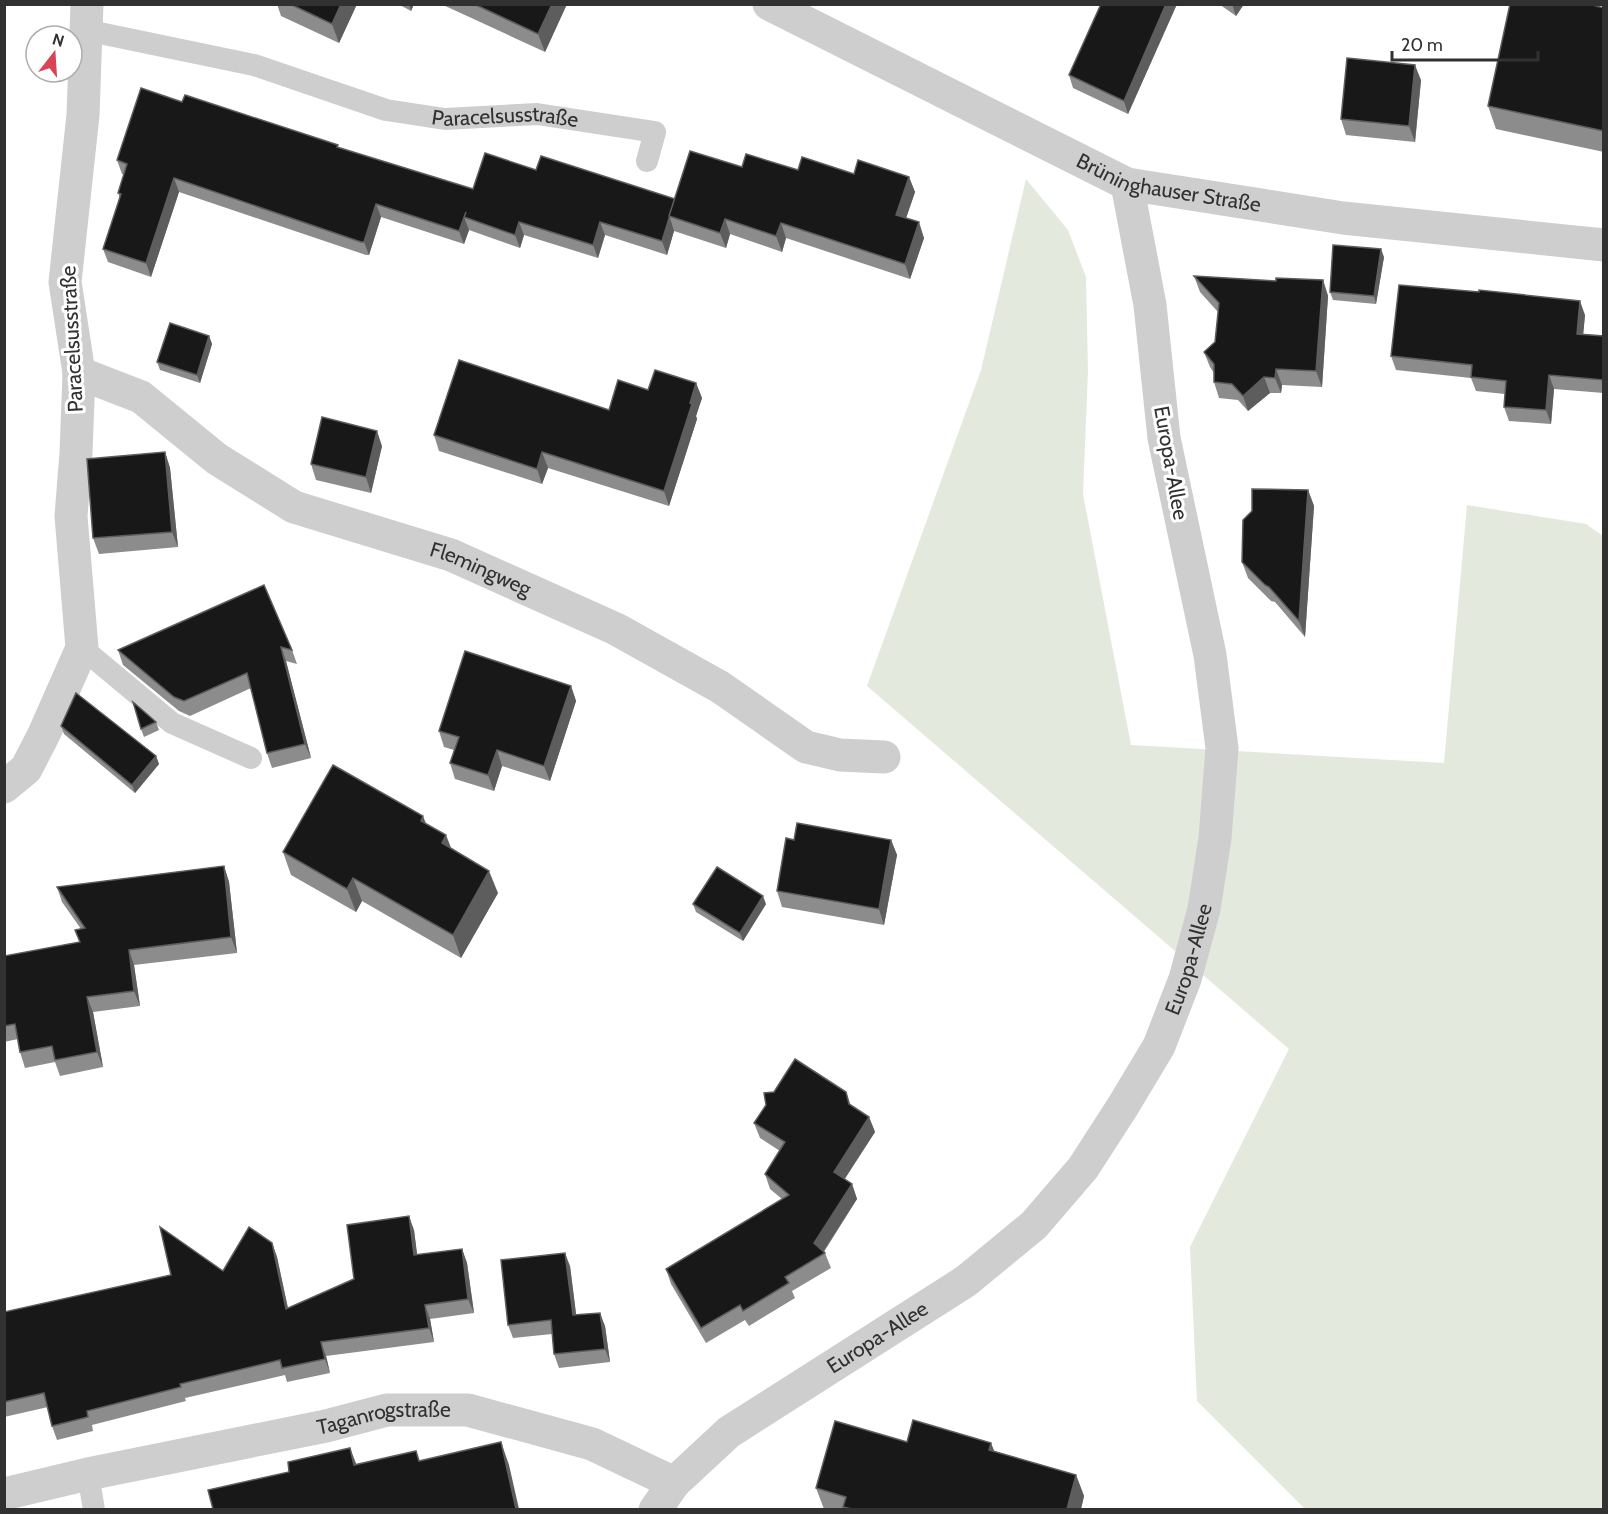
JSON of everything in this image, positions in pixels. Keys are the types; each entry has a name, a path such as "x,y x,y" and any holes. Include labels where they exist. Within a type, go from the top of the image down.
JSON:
{"street":[{"name":"Brüninghauser Straße","path":"769,4 1127,184 1343,218 1604,245"},
{"name":"Paracelsusstraße","path":"4,787 26,769 82,648 70,516 76,453 79,373 65,282 82,115 86,17"},
{"name":"Europa-Allee","path":"655,1509 674,1483 729,1432 966,1281 1034,1225 1083,1168 1123,1107 1159,1046 1185,979 1204,909 1215,838 1222,748 1210,655 1164,438 1150,305 1127,184"},
{"name":"Flemingweg","path":"79,373 141,397 217,459 294,507 451,555 616,629 720,687 806,747 840,755 884,758"},
{"name":"Taganrogstraße","path":"4,1494 88,1474 326,1426 387,1410 468,1410 592,1444 674,1483"}],"lane":[{"name":"Paracelsusstraße","path":"86,17 254,65 386,110 445,119 537,114 655,132 647,160"},
{"path":"82,648 172,723 251,758"},
{"path":"88,1474 94,1509"}],"shaded area":[{"path":"1026,179 1068,230 1086,277 1088,371 1083,494 1131,745 1444,763 1467,505 1586,524 1603,536 1603,1509 1305,1509 1197,1401 1190,1247 1289,1049 867,686 981,370"}],"building":[{"path":"290,4 341,4 332,24"},
{"path":"474,4 552,4 538,34"},
{"path":"1101,4 1166,4 1124,101 1069,75"},
{"path":"1510,4 1589,4 1604,8 1604,131 1488,106"},
{"path":"1347,58 1415,65 1409,126 1341,119"},
{"path":"141,88 182,102 185,95 338,145 337,147 473,189 485,153 536,170 541,156 675,199 662,241 600,222 593,245 519,222 515,235 464,217 459,231 376,204 364,242 361,242 174,178 146,263 103,249 121,194 118,193 127,164 117,160"},
{"path":"690,151 742,167 746,154 798,170 802,157 854,174 858,160 909,177 896,215 919,222 905,264 781,223 776,236 725,219 720,233 669,216"},
{"path":"1333,245 1381,249 1374,296 1330,292"},
{"path":"1194,276 1276,281 1276,278 1323,280 1316,371 1276,369 1275,378 1264,377 1243,396 1232,384 1214,382 1214,364 1204,352 1215,342 1219,303"},
{"path":"1399,285 1479,292 1479,290 1580,301 1577,334 1604,336 1604,380 1549,375 1546,410 1504,407 1506,381 1471,377 1472,365 1391,356"},
{"path":"170,323 209,336 197,375 157,362"},
{"path":"459,360 609,410 618,380 648,390 655,370 696,383 690,403 692,404 664,491 542,452 537,469 434,435"},
{"path":"322,417 377,431 366,477 311,464"},
{"path":"165,452 172,532 93,538 87,459"},
{"path":"1252,489 1308,490 1299,621 1269,587 1242,562 1243,520 1252,511"},
{"path":"264,585 292,650 281,647 305,744 267,753 247,673 184,701 174,697 118,650"},
{"path":"465,651 571,686 544,766 497,750 488,775 450,763 459,737 439,731"},
{"path":"76,693 156,756 132,785 61,726"},
{"path":"133,702 156,722 141,729"},
{"path":"333,765 423,816 421,821 446,835 442,843 489,871 453,935 353,878 347,889 283,852"},
{"path":"797,823 891,840 879,909 777,891 786,838 794,840"},
{"path":"224,866 231,937 129,950 134,991 87,997 97,1052 55,1060 52,1046 20,1052 15,1024 4,1026 4,956 80,942 75,930 85,928 57,887"},
{"path":"717,867 763,896 740,933 693,904"},
{"path":"795,1059 846,1092 849,1104 869,1117 834,1172 852,1184 814,1243 825,1253 785,1277 789,1283 743,1311 740,1305 701,1328 666,1269 789,1195 765,1174 785,1142 754,1123 766,1105 764,1093 774,1092"},
{"path":"409,1216 414,1255 462,1249 468,1299 425,1305 429,1328 321,1342 325,1359 282,1368 280,1360 180,1384 181,1387 87,1411 88,1417 52,1426 44,1393 4,1402 4,1312 171,1275 160,1227 223,1271 249,1227 272,1243 286,1309 354,1279 347,1225"},
{"path":"565,1253 573,1315 600,1313 605,1349 554,1354 551,1320 508,1325 501,1260"},
{"path":"913,1420 991,1443 989,1450 1076,1475 1067,1509 852,1509 843,1507 846,1497 816,1488 835,1421 907,1442"},
{"path":"501,1442 516,1509 213,1509 208,1490 289,1472 288,1462 350,1448 354,1465 416,1451 419,1461"}]}
